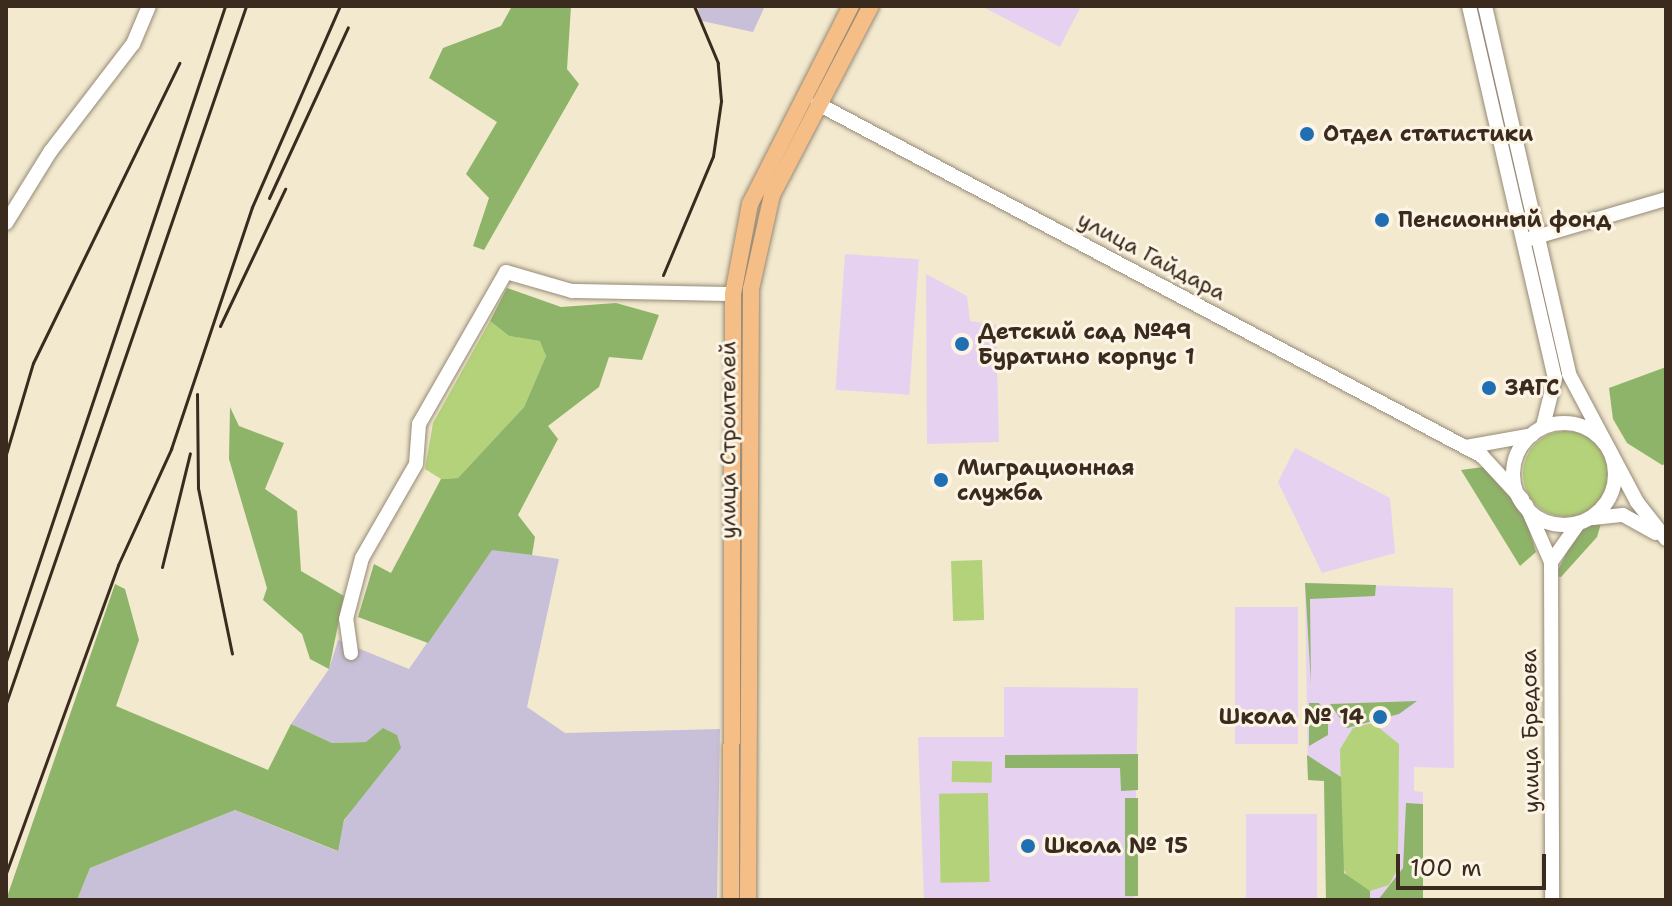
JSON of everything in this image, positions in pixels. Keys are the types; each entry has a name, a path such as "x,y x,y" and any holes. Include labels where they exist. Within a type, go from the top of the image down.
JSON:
{"main road":[{"name":"улица Строителей","path":"731,900 732,752 742,481 758,241 772,195 851,6"},
{"name":"улица Строителей","path":"748,900 750,753 733,294 750,204 871,6"},
{"path":"732,752 750,753"}],"street":[{"path":"6,223 26,185 133,44 149,6"},
{"path":"1465,447 1538,431 1588,429 1609,451 1615,485 1551,562 1524,502 1513,464 1538,431 1555,378 1516,177 1469,6"},
{"path":"1485,6 1516,177"},
{"name":"улица Гайдара","path":"811,100 1465,447 1501,471 1524,502"},
{"path":"1530,238 1666,199"},
{"path":"1530,238 1569,374 1609,451 1666,540"},
{"path":"351,653 346,619 362,558 416,464 419,424 506,272 572,291 733,294"},
{"path":"1524,502 1550,525 1623,515 1666,540"},
{"name":"улица Бредова","path":"1551,562 1552,900"}],"shaded area":[{"path":"697,6 765,6 753,32 702,21"},
{"path":"981,6 1081,6 1060,47"},
{"path":"845,254 919,259 909,395 836,390"},
{"name":"Детский сад №49 Буратино корпус 1","path":"926,274 967,296 970,321 996,325 999,442 927,444"},
{"path":"1295,448 1390,498 1395,553 1322,573 1278,482"},
{"path":"492,549 559,559 527,707 565,733 720,729 717,900 77,900 90,868 235,810 337,851 344,821 362,794 366,742 332,743 291,724 329,669 338,640 409,669"},
{"name":"Школа № 14","path":"1305,583 1453,588 1454,768 1414,767 1414,791 1423,792 1423,900 1326,900 1324,781 1308,780"},
{"path":"1235,607 1298,607 1298,744 1235,744"},
{"name":"Школа № 15","path":"1004,687 1138,688 1134,900 924,900 918,737 1004,737"},
{"path":"1246,814 1317,814 1317,900 1246,900"}],"green space":[{"path":"512,6 571,6 567,69 579,84 484,250 473,246 489,198 466,174 497,122 429,78 443,48 501,26"},
{"path":"507,288 561,307 616,303 659,315 642,360 609,357 599,387 548,426 558,439 518,515 535,537 532,555 492,550 428,643 358,617 374,564 391,573 441,479 458,478 524,407 546,356 540,341 509,336 490,321"},
{"path":"490,321 509,336 541,341 546,356 524,407 458,478 441,479 425,469 433,423"},
{"path":"1666,367 1666,464 1662,465 1627,443 1613,419 1609,388"},
{"path":"230,407 239,426 284,443 265,489 297,511 301,571 344,596 329,669 310,659 302,634 263,600 267,588 229,459"},
{"path":"1566,431 1590,438 1602,450 1609,474 1602,498 1590,510 1566,517 1542,510 1530,498 1523,474 1530,450 1542,438"},
{"path":"1483,467 1524,513 1536,552 1520,566 1461,470"},
{"path":"1602,520 1597,537 1561,577 1555,576 1577,532"},
{"path":"982,560 984,620 953,621 951,561"},
{"path":"1305,583 1376,585 1375,596 1310,599 1311,684"},
{"path":"115,584 125,589 139,640 116,706 268,770 291,724 332,743 366,742 383,728 397,735 401,748 344,820 338,851 235,810 90,868 77,900 6,900"},
{"path":"1417,701 1399,714 1347,728 1330,704"},
{"path":"1309,703 1319,703 1328,717 1328,735 1309,746"},
{"path":"1373,723 1399,744 1398,868 1389,885 1370,891 1352,885 1343,868 1340,749 1353,728"},
{"path":"1138,754 1138,790 1121,791 1120,768 1005,768 1005,755"},
{"path":"1307,755 1341,777 1344,873 1370,891 1370,900 1326,900 1324,781 1308,780"},
{"path":"952,761 992,762 992,783 952,782"},
{"path":"988,793 990,882 941,883 939,794"},
{"path":"1125,798 1138,798 1138,896 1125,896"},
{"path":"1406,803 1423,804 1423,900 1378,900 1403,868"}],"railway":[{"path":"6,661 225,6"},
{"path":"6,703 246,6"},
{"path":"6,873 118,565 171,449 252,207 340,6"},
{"path":"663,275 713,156 721,101 718,63 694,6"},
{"path":"269,198 348,27"},
{"path":"6,454 33,363 179,63"},
{"path":"220,326 285,189"},
{"path":"197,394 198,488 232,654"},
{"path":"162,567 190,453"}],"place":[{"name":"Отдел статистики","path":"1307,134"},
{"name":"Пенсионный фонд","path":"1382,220"},
{"name":"Детский сад №49 Буратино корпус 1","path":"962,344"},
{"name":"ЗАГС","path":"1489,388"},
{"name":"Миграционная служба","path":"941,480"},
{"name":"Школа № 14","path":"1380,717"},
{"name":"Школа № 15","path":"1028,846"}]}
